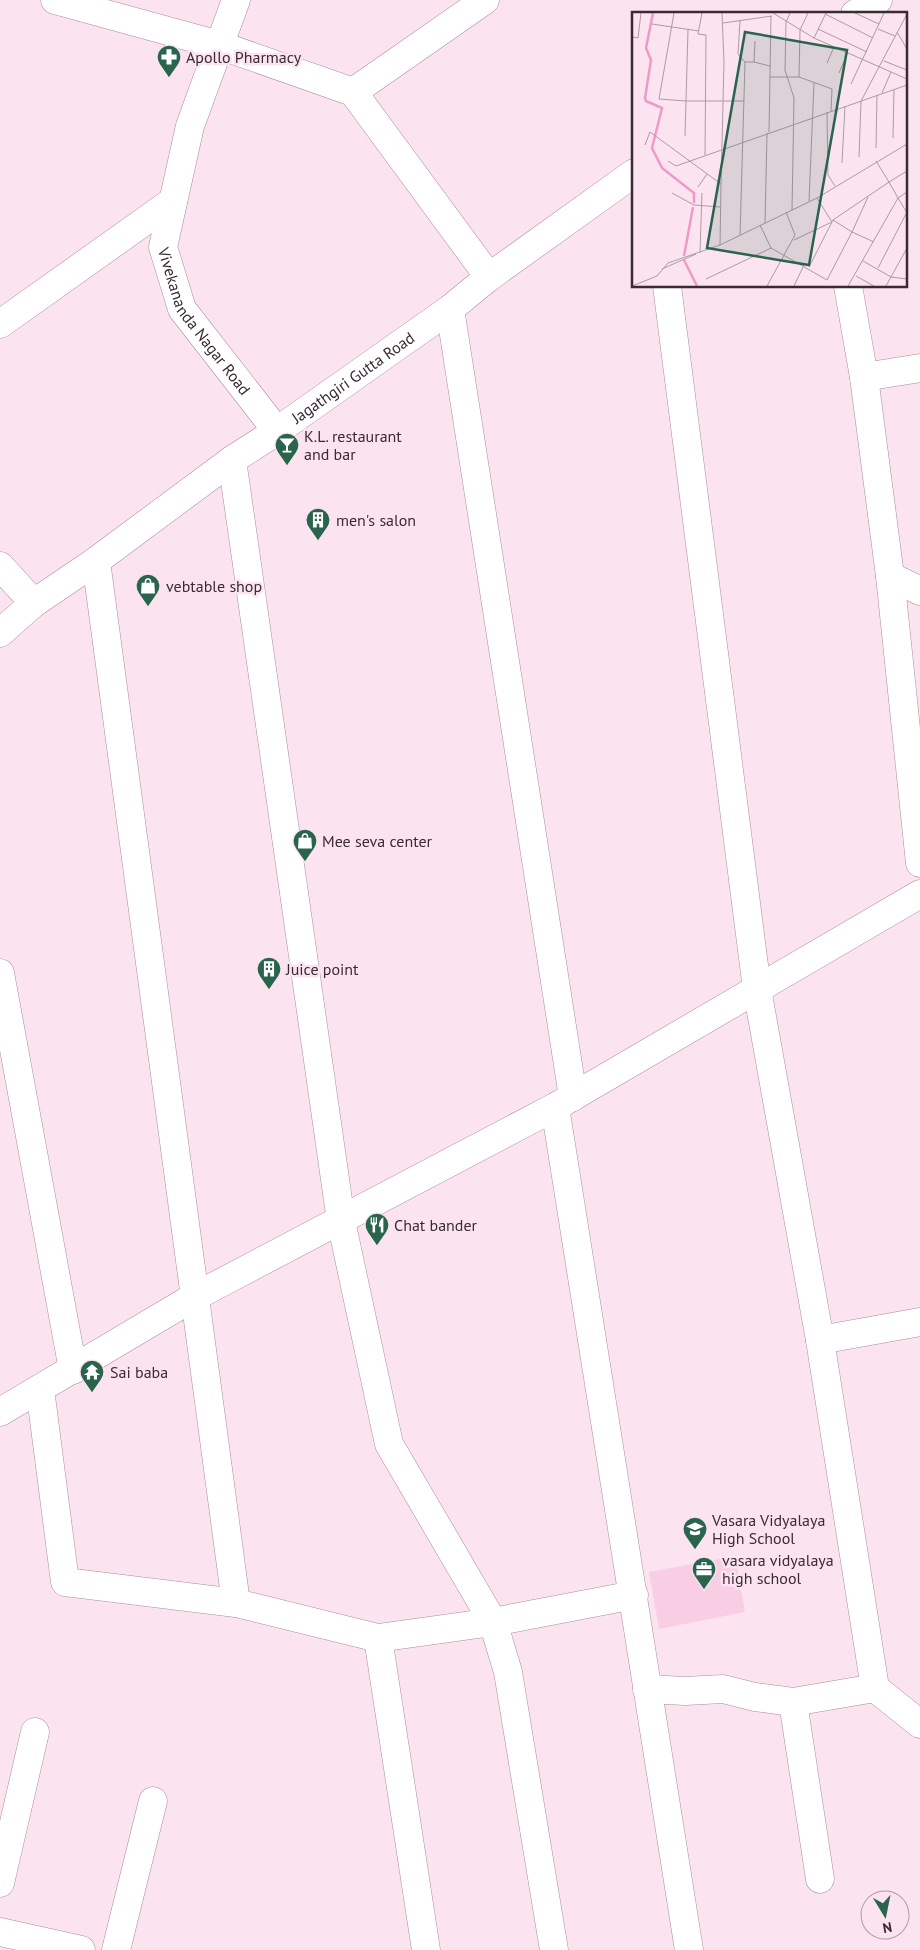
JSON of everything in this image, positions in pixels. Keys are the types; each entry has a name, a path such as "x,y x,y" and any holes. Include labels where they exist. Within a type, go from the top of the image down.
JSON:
{"street":[{"path":"54,0 219,45 353,92 489,277"},
{"name":"Vivekananda Nagar Road","path":"236,0 190,126 163,247 182,309 277,431"},
{"path":"353,92 485,0"},
{"path":"859,12 878,0"},
{"name":"Jagathgiri Gutta Road","path":"0,633 34,603 96,561 232,460 277,431 450,309 489,277 632,174"},
{"path":"0,324 173,201"},
{"path":"667,288 756,989 820,1340 875,1688 920,1724"},
{"path":"848,288 864,377 890,576 920,863"},
{"path":"450,309 647,1688 689,1950"},
{"path":"864,377 920,368"},
{"path":"232,460 341,1221 389,1444 494,1622 508,1672 554,1950"},
{"path":"96,561 236,1603"},
{"path":"0,566 34,603"},
{"path":"890,576 920,592"},
{"path":"0,1412 74,1370 194,1297 564,1102 920,894"},
{"path":"0,973 74,1370"},
{"path":"820,1340 920,1322"},
{"path":"40,1389 65,1582 236,1603 378,1638 494,1622 634,1595"},
{"path":"378,1638 426,1950"},
{"path":"647,1688 685,1691 723,1689 755,1698 793,1702 875,1688"},
{"path":"793,1702 820,1879"},
{"path":"0,1883 35,1732"},
{"path":"116,1950 153,1801"},
{"path":"0,1932 81,1950"}],"shaded area":[{"path":"735,1556 745,1612 659,1629 649,1572"}],"place":[{"name":"Apollo Pharmacy","path":"169,78"},
{"name":"K.L. restaurant and bar","path":"287,466"},
{"name":"men's salon","path":"318,541"},
{"name":"vebtable shop","path":"148,607"},
{"name":"Mee seva center","path":"305,862"},
{"name":"Juice point","path":"269,990"},
{"name":"Chat bander","path":"377,1246"},
{"name":"Sai baba","path":"92,1393"},
{"name":"Vasara Vidyalaya High School","path":"695,1550"},
{"name":"vasara vidyalaya high school","path":"704,1590"}]}
